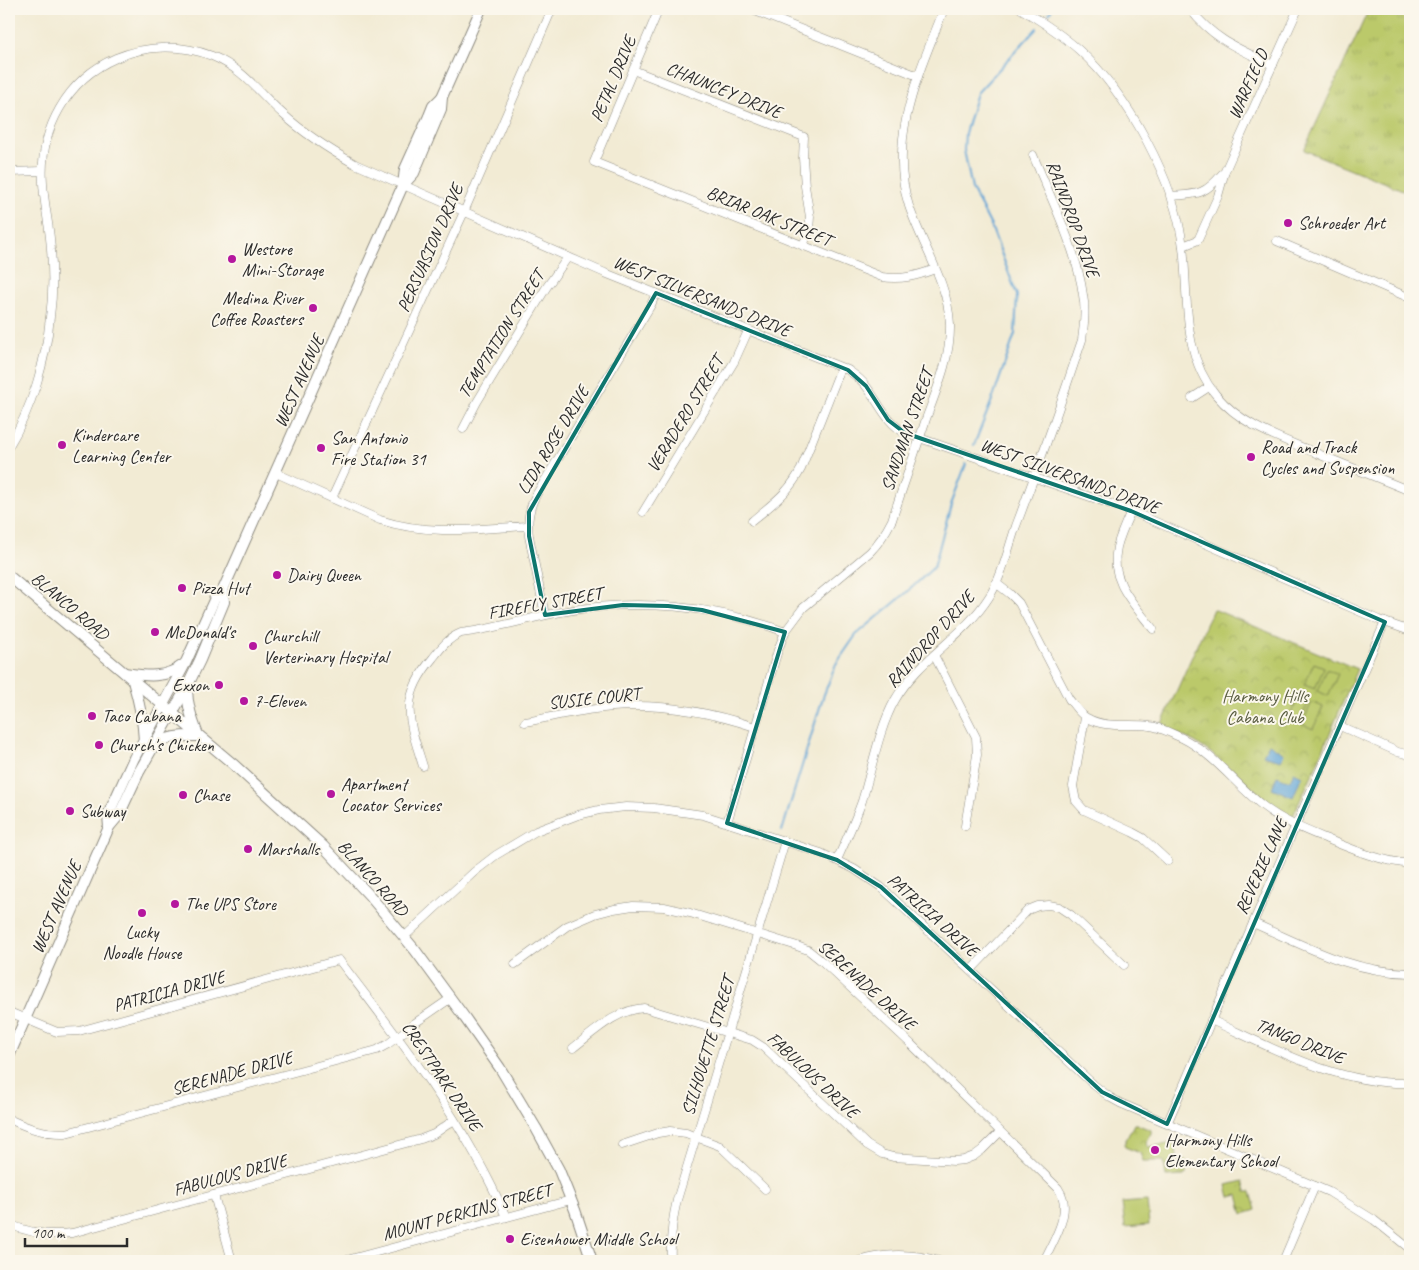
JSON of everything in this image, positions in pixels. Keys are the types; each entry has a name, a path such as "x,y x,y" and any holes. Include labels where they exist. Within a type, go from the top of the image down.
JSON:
{"main road":[{"name":"WEST AVENUE","path":"109,827 108,815 134,758 186,662 216,598 223,590 403,185 405,169 428,116 433,106 442,97 481,9"},
{"name":"BLANCO ROAD","path":"9,576 234,764 323,846 369,895 451,998 500,1068 536,1128 558,1170 571,1200 592,1261"},
{"name":"WEST AVENUE","path":"9,1056 109,827 119,815 152,748 187,687 200,660 224,602 223,590"},
{"path":"124,673 145,676 161,675 174,672 186,662"},
{"path":"133,680 144,724 144,741"},
{"path":"152,748 168,738 199,736 189,708 187,687"}],"street":[{"name":"PERSUASION DRIVE","path":"332,498 464,212 552,9"},
{"name":"PETAL DRIVE","path":"594,162 659,9"},
{"path":"750,9 918,76"},
{"name":"SANDMAN STREET","path":"727,823 754,727 785,632 807,604 870,552 882,538 892,520 942,373 949,345 950,322 948,309 944,292 909,206 902,169 902,150 904,126 911,98 944,9"},
{"path":"1021,9 1056,30 1080,50 1102,73 1138,125 1155,159 1170,196 1183,246 1191,340 1198,368 1209,387 1224,404 1252,425 1410,491"},
{"path":"1190,9 1206,27 1221,39 1273,65"},
{"name":"WARFIELD","path":"1183,246 1198,240 1218,196 1225,171 1298,9"},
{"name":"WEST SILVERSANDS DRIVE","path":"9,446 33,393 44,352 50,319 53,279 52,250 42,171 51,125 63,102 80,82 100,66 124,55 146,49 175,48 200,52 225,62 246,77 282,114 330,150 348,160 568,257 848,370 858,377 896,428 905,434 1131,511 1410,631"},
{"name":"CHAUNCEY DRIVE","path":"633,70 804,138 805,186 810,217 809,230 803,246"},
{"name":"RAINDROP DRIVE","path":"836,860 855,821 889,712 895,700 921,667 973,619 989,597 996,583 1082,340 1084,296 1070,244 1033,155"},
{"name":"BRIAR OAK STREET","path":"594,162 882,277 898,279 912,277 935,269"},
{"path":"9,172 42,171"},
{"name":"WARFIELD","path":"1170,196 1200,193 1213,186 1225,171"},
{"path":"1277,241 1410,298"},
{"name":"TEMPTATION STREET","path":"463,429 477,402 546,288 568,257"},
{"name":"LIDA ROSE DRIVE","path":"545,615 528,526 529,512 533,500 651,306 656,293"},
{"name":"VERADERO STREET","path":"643,512 734,362 748,331"},
{"path":"752,521 784,495 794,483 841,368"},
{"path":"1192,398 1209,387"},
{"path":"276,473 380,520 413,529 444,530 528,526"},
{"path":"1131,511 1117,546 1115,566 1126,594 1153,629"},
{"path":"996,583 1019,603 1069,699 1085,718 1112,725 1150,726 1164,730 1200,749 1262,805 1296,826 1367,855 1383,860 1410,864"},
{"name":"FIREFLY STREET","path":"423,766 410,725 409,711 413,689 424,668 448,641 461,633 579,609 614,606 668,606 702,610 767,625 785,632"},
{"name":"REVERIE LANE","path":"1167,1124 1253,922 1386,622"},
{"path":"934,655 973,729 978,746 965,826"},
{"name":"SUSIE COURT","path":"525,722 594,709 633,706 684,710 737,721 754,727"},
{"path":"1085,718 1073,786 1076,801 1084,810 1143,838 1168,861"},
{"path":"1340,726 1410,756"},
{"name":"PATRICIA DRIVE","path":"404,937 474,872 496,855 536,831 552,824 592,811 626,807 654,808 703,815 785,841 836,860 854,869 881,886 1102,1092 1120,1103 1167,1124 1329,1192 1374,1220 1410,1248"},
{"name":"SILHOUETTE STREET","path":"671,1261 672,1224 677,1200 785,841"},
{"path":"971,970 1028,910 1038,906 1049,905 1059,907 1071,915 1124,965"},
{"name":"SERENADE DRIVE","path":"515,964 567,926 595,914 633,906 664,907 690,913 808,950 911,1044 1000,1132 1054,1182 1064,1201 1064,1212 1044,1261"},
{"path":"1253,922 1335,960 1375,970 1410,972"},
{"name":"PATRICIA DRIVE","path":"9,1012 57,1032 79,1031 340,960"},
{"name":"CRESTPARK DRIVE","path":"340,960 398,1036 454,1120 483,1169 506,1217"},
{"name":"SERENADE DRIVE","path":"9,1119 38,1131 66,1133 377,1050 451,998"},
{"name":"FABULOUS DRIVE","path":"573,1048 615,1016 634,1009 644,1008 752,1040 763,1047 862,1140 882,1154 893,1157 949,1162 964,1160 982,1150 1000,1132"},
{"name":"TANGO DRIVE","path":"1211,1020 1322,1069 1348,1077 1375,1081 1410,1082"},
{"name":"FABULOUS DRIVE","path":"9,1224 42,1234 63,1234 81,1231 421,1139 434,1134 454,1120"},
{"path":"622,1146 658,1133 670,1131 696,1136 720,1146 765,1188"},
{"path":"1284,1261 1315,1186"},
{"path":"214,1194 232,1261"},
{"name":"MOUNT PERKINS STREET","path":"343,1261 571,1200"},
{"path":"858,1261 872,1257 898,1255 924,1257 939,1261"}],"highlighted area":[{"path":"656,293 848,370 866,386 888,420 905,433 1131,511 1385,622 1167,1124 1102,1092 881,887 837,860 727,823 785,632 702,610 668,606 623,605 545,615 529,536 529,512"}],"green space":[{"path":"1369,9 1410,9 1410,193 1304,150"},
{"name":"Harmony Hills Cabana Club","path":"1213,609 1357,669 1292,818 1272,809 1211,753 1195,742 1161,726"},
{"path":"1314,663 1324,667 1315,689 1304,685"},
{"path":"1327,669 1338,674 1328,696 1318,691"},
{"path":"1299,696 1309,701 1299,723 1289,718"},
{"path":"1312,702 1323,707 1313,729 1302,724"},
{"path":"1134,1124 1151,1130 1146,1144 1148,1147 1174,1143 1178,1160 1184,1159 1186,1162 1186,1174 1184,1176 1166,1177 1164,1161 1143,1161 1140,1153 1125,1147 1124,1144"},
{"path":"1243,1181 1246,1192 1251,1192 1256,1210 1243,1214 1238,1195 1230,1197 1227,1185"},
{"path":"1147,1201 1149,1225 1125,1227 1122,1203"}],"water":[{"path":"1269,744 1284,754 1281,760 1263,755"},
{"path":"1294,772 1302,776 1293,797 1272,788 1277,776 1290,781"}],"waterway":[{"path":"1049,13 1052,9"},
{"path":"974,445 1015,334 1017,295 991,226 972,189 964,150 965,133 977,93 1037,28"},
{"path":"782,831 823,697 836,664 856,635 934,567 951,504 966,464"}],"place":[{"name":"Schroeder Art","path":"1288,223"},
{"name":"Westore Mini-Storage","path":"232,259"},
{"name":"Medina River Coffee Roasters","path":"313,308"},
{"name":"Kindercare Learning Center","path":"62,445"},
{"name":"San Antonio Fire Station 31","path":"321,448"},
{"name":"Road and Track Cycles and Suspension","path":"1251,457"},
{"name":"Dairy Queen","path":"277,575"},
{"name":"Pizza Hut","path":"182,588"},
{"name":"McDonald's","path":"155,632"},
{"name":"Churchill Verterinary Hospital","path":"253,646"},
{"name":"Exxon","path":"219,685"},
{"name":"7-Eleven","path":"244,701"},
{"name":"Taco Cabana","path":"92,716"},
{"name":"Church's Chicken","path":"99,745"},
{"name":"Apartment Locator Services","path":"331,794"},
{"name":"Chase","path":"183,795"},
{"name":"Subway","path":"70,811"},
{"name":"Marshalls","path":"248,849"},
{"name":"The UPS Store","path":"175,904"},
{"name":"Lucky Noodle House","path":"142,913"},
{"name":"Harmony Hills Elementary School","path":"1155,1150"},
{"name":"Eisenhower Middle School","path":"510,1239"}]}
